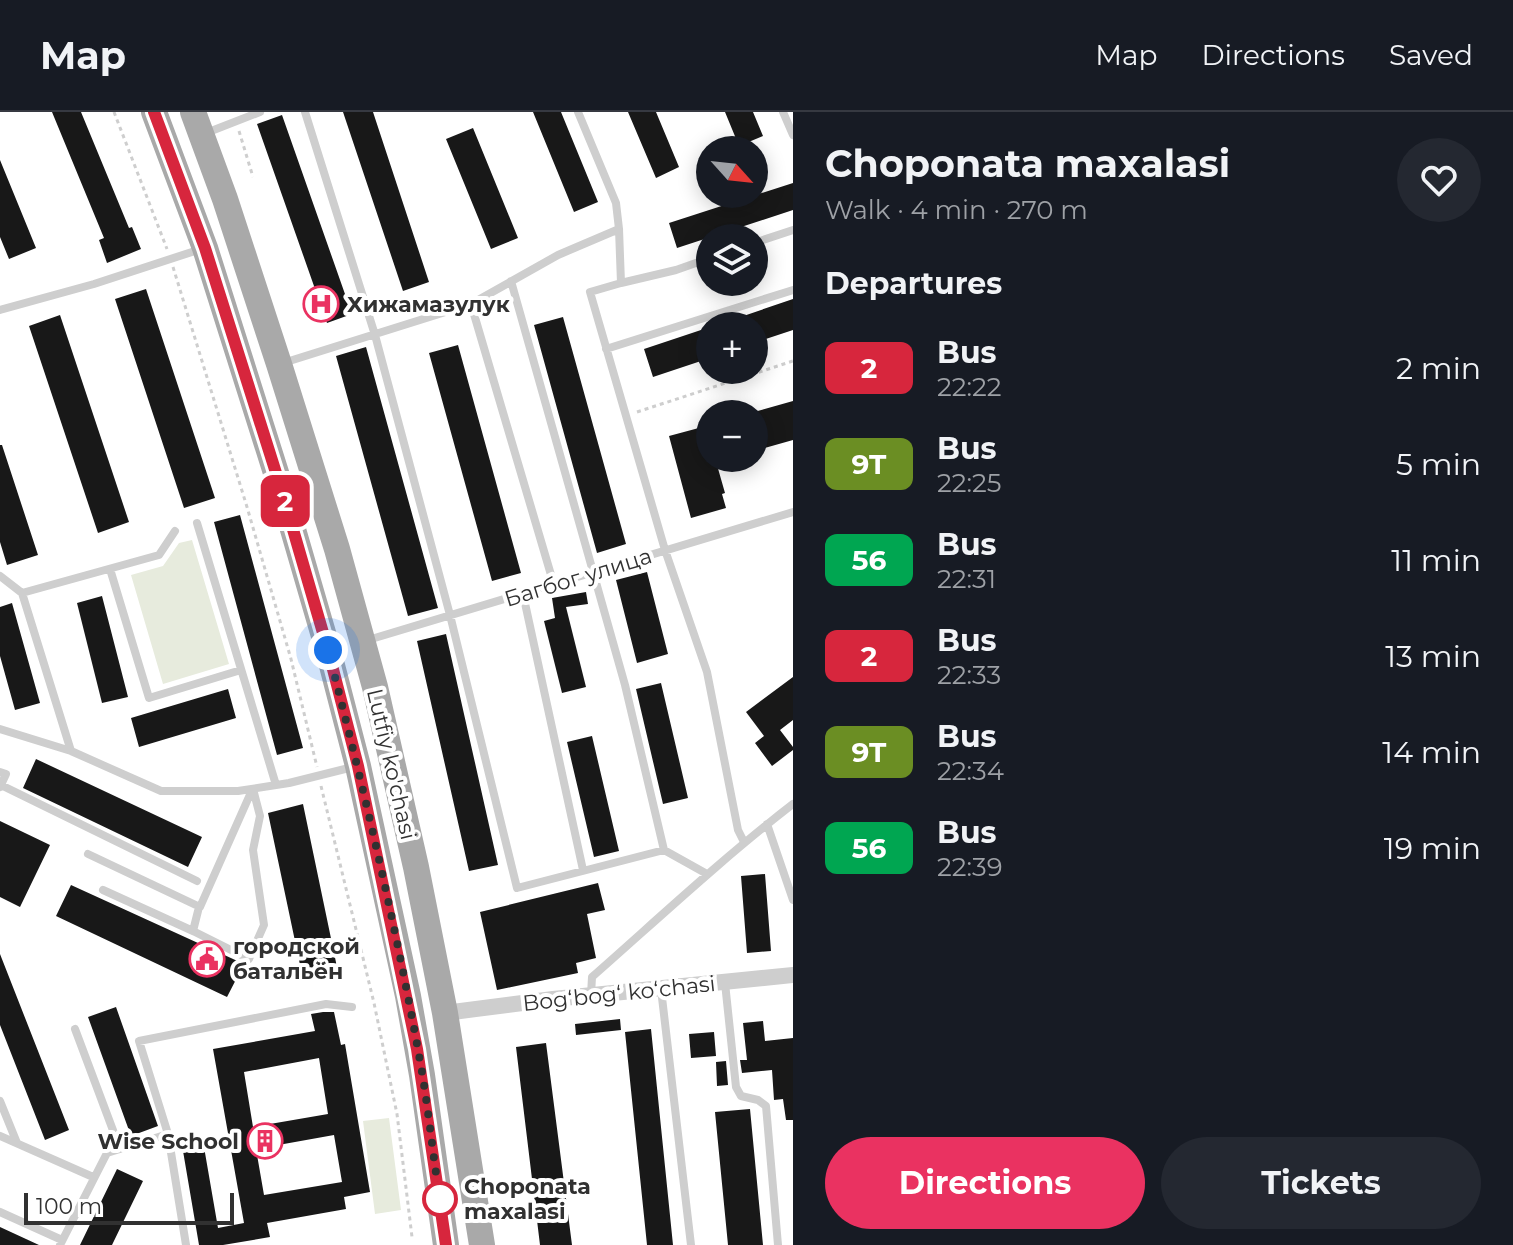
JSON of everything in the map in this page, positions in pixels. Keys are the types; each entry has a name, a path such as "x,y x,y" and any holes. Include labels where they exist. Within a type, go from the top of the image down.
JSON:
{"main road":[{"name":"Lutfiy ko'chasi","path":"154,112 205,248 283,495 358,766 408,996 446,1245"},
{"name":"Lutfiy ko'chasi","path":"197,123 279,364 363,641 416,867 445,1013 482,1245"},
{"path":"192,210 225,199"},
{"path":"422,1075 455,1069"}],"street":[{"name":"Bogʻbogʻ koʻchasi","path":"445,1013 793,975"}],"lane":[{"path":"197,123 237,121 260,112"},
{"path":"305,112 375,335 450,615 517,888 664,850 707,874"},
{"path":"578,112 616,203 621,283"},
{"path":"783,112 793,135"},
{"path":"279,364 471,304 558,255 619,229"},
{"path":"768,238 793,230"},
{"path":"0,310 205,248"},
{"path":"696,263 590,292 665,550 707,672 738,830 744,842"},
{"path":"511,281 595,572 664,850"},
{"path":"606,349 793,290"},
{"path":"471,304 554,585"},
{"name":"Багбог улица","path":"363,641 793,512"},
{"path":"197,523 276,785"},
{"path":"22,593 159,555 175,531"},
{"path":"110,569 149,698 241,670"},
{"path":"0,576 22,593 71,751"},
{"path":"523,594 583,870"},
{"path":"0,729 71,751 161,791 238,791 358,766"},
{"path":"0,772 6,774 0,786 197,881"},
{"path":"88,854 200,907 253,789"},
{"path":"103,890 249,959 264,925 253,850 260,816 253,789"},
{"path":"591,995 592,977 744,842 793,804"},
{"path":"767,824 793,900"},
{"path":"193,931 198,911"},
{"path":"725,983 736,1087 741,1096 758,1100 766,1106 778,1245"},
{"path":"661,989 691,1245"},
{"path":"186,1245 168,1134 139,1041 326,1004 352,1007"},
{"path":"75,1029 120,1149"},
{"path":"0,1101 17,1143"},
{"path":"0,1212 61,1242 107,1153 168,1134"},
{"path":"0,1136 93,1177"}],"path":[{"path":"114,112 171,259 291,659 374,1003 397,1114 412,1237"},
{"path":"237,121 253,177"},
{"path":"625,416 793,361"}],"shaded area":[{"path":"192,540 229,664 163,684 131,575 163,566 179,543"},
{"path":"389,1118 401,1210 375,1214 363,1121"}],"building":[{"path":"52,112 81,112 129,228 132,227 141,249 107,263 99,240 104,238"},
{"path":"343,112 373,112 429,282 403,291"},
{"path":"533,112 561,112 598,202 574,212"},
{"path":"628,112 656,112 679,167 656,178"},
{"path":"725,112 753,112 763,136 735,136"},
{"path":"282,115 352,314 327,323 257,124"},
{"path":"473,128 518,238 491,249 446,139"},
{"path":"0,160 36,248 9,259 0,237"},
{"path":"793,183 793,210 750,224 696,224 696,242 677,248 669,223 716,208 768,208 768,191"},
{"path":"146,289 215,498 184,508 115,299"},
{"path":"793,299 793,330 768,338 768,312 755,312"},
{"path":"60,315 129,522 98,533 29,326"},
{"path":"563,317 626,544 597,553 534,325"},
{"path":"696,332 696,363 653,377 644,349"},
{"path":"458,345 521,573 492,581 429,353"},
{"path":"366,347 438,608 408,616 336,356"},
{"path":"793,401 793,440 768,447 768,408"},
{"path":"696,429 696,472 719,472 726,508 691,518 669,436"},
{"path":"0,445 38,555 7,565 0,542"},
{"path":"240,515 303,748 277,755 214,522"},
{"path":"647,572 668,654 637,663 616,580"},
{"path":"586,592 588,604 566,607 586,687 562,693 544,621 555,618 552,598"},
{"path":"102,596 128,697 102,703 77,603"},
{"path":"12,603 40,703 15,710 0,656 0,607"},
{"path":"446,634 498,865 469,871 417,641"},
{"path":"793,677 793,720 780,730 793,750 772,766 755,743 764,736 746,712"},
{"path":"661,683 688,798 663,804 636,689"},
{"path":"228,689 236,718 139,747 131,718"},
{"path":"592,736 619,851 594,857 567,742"},
{"path":"36,759 202,837 188,867 23,788"},
{"path":"303,804 338,972 303,979 268,813"},
{"path":"0,821 50,845 20,907 0,897"},
{"path":"765,874 771,951 747,953 741,876"},
{"path":"598,883 605,910 587,914 596,958 576,963 578,973 497,990 480,912"},
{"path":"71,885 244,964 227,997 56,916"},
{"path":"0,954 69,1130 45,1140 0,1025"},
{"path":"116,1007 158,1126 131,1136 88,1017"},
{"name":"Wise School","path":"334,1012 341,1045 345,1044 370,1192 344,1197 346,1209 267,1223 270,1237 223,1245 199,1245 183,1151 204,1147 218,1228 244,1223 213,1049 315,1031 311,1014","holes":["319,1058 328,1114 253,1127 244,1072","334,1135 342,1182 264,1195 256,1149"]},
{"path":"620,1019 621,1030 576,1035 575,1024"},
{"path":"763,1021 765,1041 793,1038 793,1120 786,1120 783,1099 774,1100 772,1070 742,1073 740,1060 747,1060 743,1023"},
{"path":"651,1029 673,1245 647,1245 625,1032"},
{"path":"714,1032 716,1056 691,1058 689,1034"},
{"path":"546,1043 572,1245 540,1245 516,1047"},
{"path":"726,1061 728,1085 717,1086 716,1062"},
{"path":"750,1109 763,1245 728,1245 715,1112"},
{"path":"117,1169 143,1181 112,1245 80,1245"},
{"path":"0,1227 39,1245 0,1245"}],"bus line":[{"name":"2","path":"154,112 205,248 283,495 358,766 408,996 446,1245"}],"place":[{"name":"Хижамазулук","path":"321,304"},
{"name":"городской батальён","path":"207,959"},
{"name":"Wise School","path":"265,1141"},
{"name":"Choponata maxalasi","path":"440,1199"}],"route":[{"path":"328,650 364,793 408,996 440,1199"}]}
